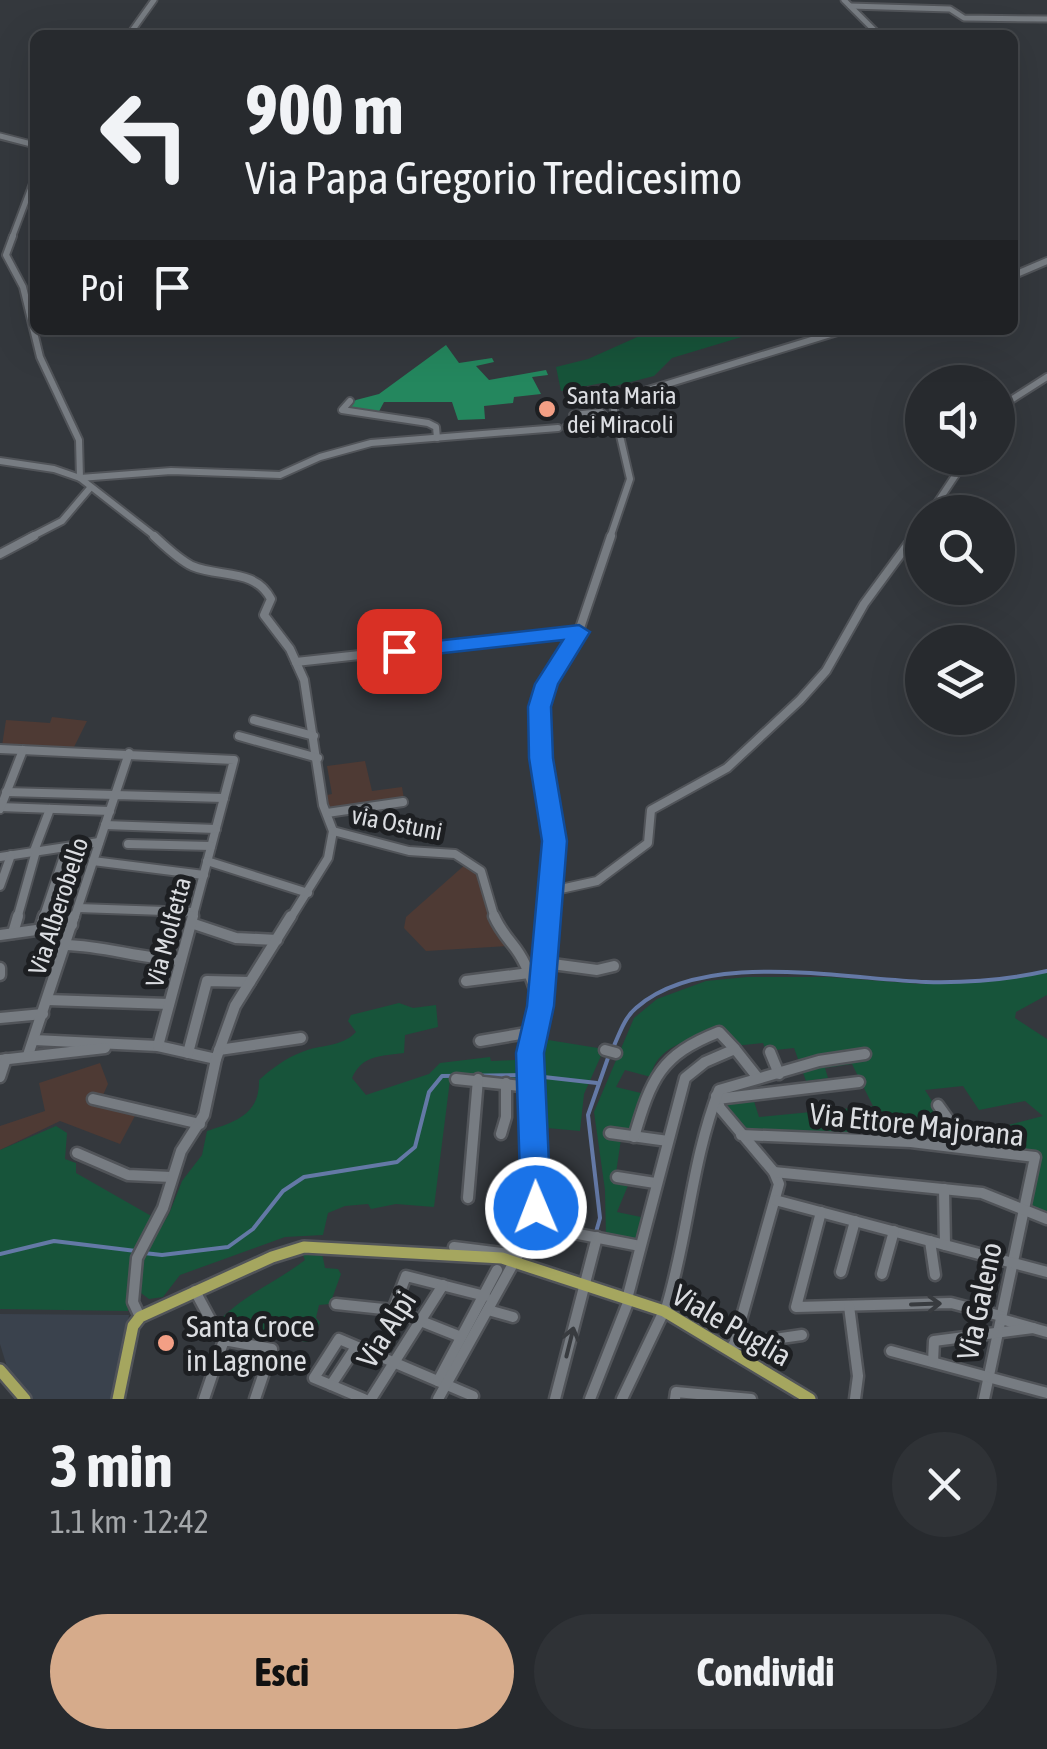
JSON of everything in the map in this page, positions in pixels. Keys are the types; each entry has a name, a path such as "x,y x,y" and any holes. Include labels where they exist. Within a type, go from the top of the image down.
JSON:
{"main road":[{"name":"Viale Puglia","path":"140,1317 304,1247 516,1258 664,1312 732,1348 810,1399"},
{"path":"118,1399 133,1326 140,1317"},
{"path":"0,1370 25,1399"}],"street":[{"path":"133,30 154,0"},
{"path":"844,0 874,30"},
{"path":"850,6 950,9 964,18 1047,19"},
{"path":"0,136 30,144"},
{"path":"30,191 6,256 23,287 30,316"},
{"path":"1018,273 1047,261"},
{"path":"34,335 40,358 79,440 80,478 186,563 262,584 272,599 264,616 285,640 304,680 327,813 334,831 328,858 235,1006 217,1054 200,1124 181,1151 160,1216 140,1252 133,1302 140,1317"},
{"path":"442,1383 488,1310 532,1225 536,1189 530,1087 532,1032 545,964 554,841 541,758 539,707 547,684 579,632 630,478 614,423 612,401 827,335"},
{"path":"1015,397 1047,377"},
{"path":"350,400 342,410 432,424 437,438"},
{"path":"578,426 573,414 601,412 614,423"},
{"path":"0,461 54,469 80,478 171,471 280,475 353,447 614,423"},
{"path":"0,554 62,521 90,488"},
{"path":"548,892 607,875 648,842 651,810 727,768 769,732 826,671 864,604 905,548"},
{"path":"296,662 579,632"},
{"path":"254,720 314,736"},
{"path":"239,736 318,758"},
{"path":"0,749 129,753"},
{"path":"23,750 0,808 110,810"},
{"name":"Via Alberobello","path":"28,1055 129,753"},
{"name":"Via Molfetta","path":"129,753 232,758 158,1046"},
{"path":"6,792 224,798"},
{"path":"327,813 403,802"},
{"path":"4,936 50,809"},
{"path":"105,825 216,829"},
{"name":"via Ostuni","path":"334,831 409,851 455,854 481,871 490,910 502,937 515,948 529,973 540,1006"},
{"path":"0,886 6,856 100,842"},
{"path":"128,844 211,846"},
{"path":"40,929 67,847"},
{"path":"94,861 132,862 164,873 204,875"},
{"path":"207,861 308,893"},
{"path":"78,908 193,918 236,938 278,940"},
{"path":"4,936 72,925"},
{"path":"66,945 105,946 140,960 181,960"},
{"path":"545,964 597,970 614,966"},
{"path":"466,981 529,973"},
{"path":"188,1053 207,981 250,982"},
{"path":"48,1000 169,1004"},
{"path":"0,1018 43,1014"},
{"path":"480,1040 532,1032"},
{"path":"634,1137 660,1065 672,1052 719,1032 758,1078"},
{"path":"34,1040 158,1046 217,1054 301,1038"},
{"path":"0,1077 3,1060 136,1045"},
{"path":"590,1399 628,1300 655,1182 689,1073 735,1050"},
{"path":"770,1052 779,1074"},
{"path":"622,1399 664,1312 685,1236 692,1172 716,1098 725,1086 819,1061 866,1054"},
{"path":"456,1079 530,1087"},
{"path":"468,1198 478,1079"},
{"path":"716,1098 859,1082"},
{"path":"501,1134 506,1117 506,1083"},
{"path":"716,1098 741,1135 774,1172 779,1184 732,1348 802,1335"},
{"path":"92,1099 200,1124"},
{"path":"938,1104 968,1148"},
{"path":"610,1134 668,1141"},
{"name":"Via Ettore Majorana","path":"741,1135 968,1148 1035,1157 1024,1213"},
{"path":"78,1153 128,1175 171,1177"},
{"path":"774,1172 982,1192 1024,1213 1047,1218"},
{"path":"616,1177 655,1182"},
{"path":"944,1188 945,1245"},
{"path":"775,1200 1047,1272"},
{"path":"822,1212 796,1308 950,1303 1047,1332"},
{"name":"Via Galeno","path":"984,1399 1024,1213"},
{"path":"840,1272 855,1221"},
{"path":"532,1225 640,1246"},
{"path":"882,1274 894,1232"},
{"path":"555,1399 597,1238"},
{"path":"930,1241 936,1275"},
{"path":"454,1246 516,1258"},
{"path":"438,1399 461,1338 496,1270"},
{"path":"392,1310 406,1276 485,1296"},
{"name":"Via Alpi","path":"372,1399 443,1285"},
{"path":"195,1291 220,1335 204,1399"},
{"path":"336,1304 392,1310 461,1338"},
{"path":"849,1306 858,1376 855,1399"},
{"path":"488,1310 513,1317"},
{"path":"933,1362 934,1341 1034,1328"},
{"path":"220,1335 272,1349 255,1399"},
{"path":"364,1399 314,1378 339,1339 474,1396"},
{"path":"332,1385 356,1346"},
{"path":"891,1350 1047,1393"},
{"path":"675,1395 748,1399"}],"shaded area":[{"path":"52,717 87,721 73,749 2,746 6,720 50,723"},
{"path":"365,761 372,791 402,787 404,799 329,808 327,795 332,794 327,766"},
{"path":"467,863 480,872 488,913 508,946 426,951 404,928 406,917"},
{"path":"100,1063 108,1084 99,1104 137,1112 120,1144 60,1121 0,1150 0,1126 45,1111 39,1083"},
{"path":"0,1314 129,1315 114,1399 32,1399 8,1370 0,1344"}],"green space":[{"path":"642,335 748,335 672,358 654,376 611,387 602,383 561,391 556,367 588,359"},
{"path":"446,345 459,363 492,358 494,362 476,366 489,380 546,370 548,375 532,377 541,394 514,397 513,403 484,406 485,419 458,420 452,402 384,402 376,417 345,408 356,400 379,394"},
{"path":"1047,970 1047,995 1016,1012 1015,1018 1047,1039 1047,1217 1029,1212 1037,1153 973,1143 967,1136 1043,1116 1025,1101 979,1110 963,1086 925,1090 943,1119 912,1120 913,1137 742,1130 724,1102 753,1098 759,1117 873,1106 852,1064 825,1068 828,1078 806,1081 794,1048 766,1051 763,1043 734,1046 719,1031 687,1040 667,1051 659,1058 651,1077 625,1070 616,1087 645,1094 630,1132 605,1129 604,1136 621,1139 616,1173 611,1173 611,1180 629,1183 617,1212 641,1217 635,1241 606,1236 605,1190 594,1112 634,1018 657,999 706,981 747,977 828,977 921,984 977,982"},
{"path":"399,1003 413,1008 436,1005 438,1027 405,1035 404,1053 373,1058 361,1065 352,1078 366,1095 429,1074 440,1063 490,1057 491,1061 515,1060 516,1065 524,1065 524,1085 467,1075 450,1080 434,1207 345,1206 328,1213 323,1235 285,1237 180,1275 163,1297 149,1299 141,1293 142,1258 169,1214 182,1181 202,1155 207,1131 228,1124 251,1109 259,1080 279,1064 302,1052 350,1037 356,1032 348,1021 351,1015"},
{"path":"536,1038 604,1049 584,1094 580,1131 536,1127 532,1068"},
{"path":"56,1126 67,1133 65,1159 76,1163 76,1173 153,1217 138,1244 128,1311 0,1309 0,1150"},
{"path":"302,1253 322,1253 325,1268 338,1269 341,1274 330,1304 319,1305 316,1318 320,1322 314,1337 307,1342 272,1335 268,1343 219,1333 217,1323 227,1313 305,1260"}],"waterway":[{"path":"613,1048 636,1008 664,990 698,979 775,972 956,982 1047,971"},
{"path":"596,1232 600,1218 588,1115 609,1055"},
{"path":"144,1253 162,1255 228,1247 253,1229 283,1191 304,1177 397,1162 415,1147 429,1092 442,1076 528,1075"},
{"path":"535,1076 597,1083"},
{"path":"0,1254 54,1241 136,1251"}],"place":[{"name":"Santa Maria dei Miracoli","path":"547,409"},
{"name":"Santa Croce in Lagnone","path":"166,1343"}],"route":[{"path":"399,651 579,632 547,684 539,707 541,758 554,841 545,964 530,1053 536,1208"}]}
